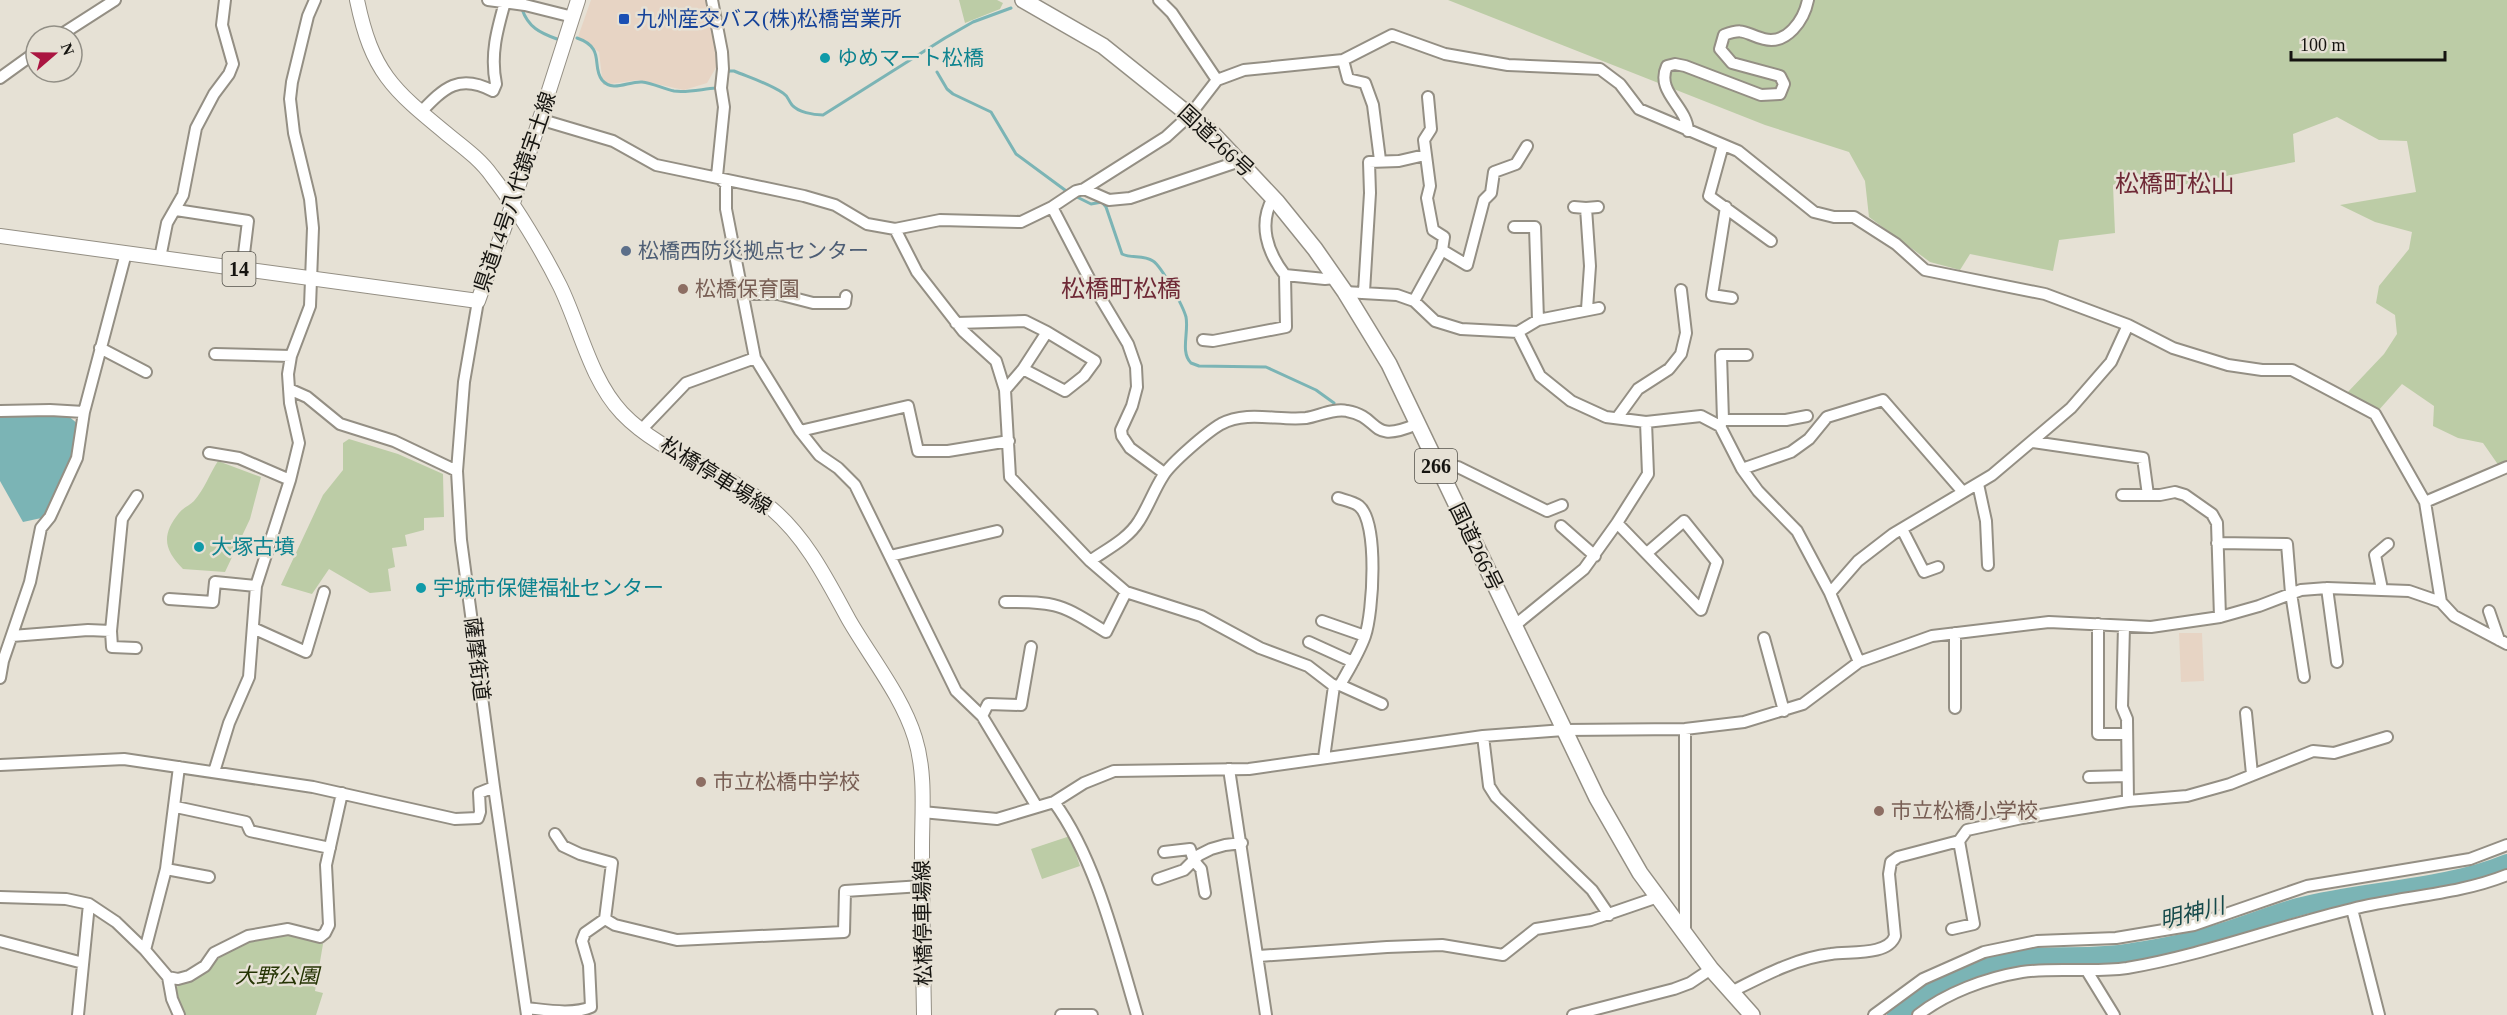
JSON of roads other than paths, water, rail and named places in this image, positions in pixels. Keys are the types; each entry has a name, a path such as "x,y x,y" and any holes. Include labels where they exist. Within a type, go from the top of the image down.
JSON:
{"highway":[{"name":"国道266号","path":"1023,0 1103,46 1190,115 1240,161 1273,198 1335,278 1389,364 1437,469 1597,798 1640,873 1711,969 1752,1015"}],"main road":[{"name":"松橋停車場線","path":"357,0 364,33 383,73 399,92 484,165 512,206 558,284 604,388 622,412 642,429 770,507 808,548 908,721 920,759 924,1015"},
{"name":"県道14号八代鏡宇土線","path":"0,236 478,302 512,206 578,0"}],"street":[{"path":"78,24 115,0"},
{"path":"160,258 167,223 183,195 196,128 233,64 222,25 225,0"},
{"path":"214,772 229,723 249,677 255,586 290,480 299,435 289,389 291,356 310,306 312,212 294,133 290,99 308,16 315,0"},
{"path":"488,0 514,3 573,17"},
{"path":"712,0 723,63 721,88 724,107 717,176"},
{"path":"1159,0 1172,13 1217,80"},
{"path":"1688,131 1688,122 1681,108 1664,86 1667,66 1675,64 1685,66 1761,95 1780,94 1784,84 1780,76 1732,63 1720,49 1724,34 1739,30 1766,40 1783,38 1797,27 1808,0"},
{"path":"421,112 445,88 470,82 493,91 496,84 492,57 514,3"},
{"path":"539,119 613,141 656,165 717,176 835,205 867,224 895,230 940,220 1021,222 1052,207 1166,137 1190,115 1217,80 1244,70 1343,60 1392,35 1445,54 1508,65 1600,69 1620,84 1639,109 1738,151 1814,212 1834,218 1854,217 1896,244 1925,270 2045,294 2128,325 2173,348 2228,365 2262,370 2292,370 2375,414 2425,502 2441,602"},
{"path":"1343,60 1348,78 1365,83 1373,105 1380,160"},
{"path":"0,78 24,61"},
{"path":"1414,302 1442,250 1444,237 1433,230 1427,198 1430,186 1424,140 1431,129 1428,98"},
{"path":"1442,250 1467,265 1484,200 1491,193 1494,172 1516,164 1527,146"},
{"path":"1724,146 1709,196 1772,241"},
{"path":"1364,292 1370,162 1399,161 1425,155"},
{"path":"1075,192 1109,200 1130,198 1240,161"},
{"path":"717,176 726,184 726,209 755,358 800,431 819,455 855,484 956,691 982,716 1037,807"},
{"path":"1203,340 1213,341 1286,327 1285,274 1274,261 1266,228 1265,216 1273,198"},
{"path":"1052,207 1091,282 1128,344 1136,368 1137,387 1132,406 1121,430 1122,436 1130,448 1164,473"},
{"path":"1574,207 1598,207"},
{"path":"1726,207 1712,295 1732,298"},
{"path":"1345,292 1397,295 1414,302 1436,321 1461,329 1518,332 1538,320 1593,308 1586,208"},
{"path":"176,210 248,220 242,270"},
{"path":"1514,227 1535,227 1538,320"},
{"path":"895,230 917,272 956,323 996,361 1005,390 1010,477 1090,561 1126,592 1201,616 1260,648 1308,666 1337,686 1382,704"},
{"path":"0,678 3,661 30,582 41,528 50,517 77,458 84,412 126,253"},
{"path":"1285,274 1335,278"},
{"path":"1617,418 1638,389 1669,369 1681,354 1686,333 1681,290"},
{"path":"744,294 778,294 813,303 845,303 846,296"},
{"name":"薩摩街道","path":"478,302 464,382 457,471 461,540 527,1012"},
{"path":"956,323 1025,321 1095,361 1084,376 1065,391 1023,369"},
{"path":"1830,592 1858,561 1902,529 1978,484 2033,442 2071,408 2111,362 2128,325"},
{"path":"1005,390 1023,369 1047,332"},
{"path":"1518,332 1540,376 1571,401 1606,417 1646,422 1701,416 1721,423 1786,420 1807,416"},
{"path":"100,348 146,372"},
{"path":"215,354 291,356"},
{"path":"1747,355 1721,355 1721,423 1742,469 1758,491 1797,531 1830,592 1859,662"},
{"path":"642,429 686,383 755,358"},
{"path":"289,389 307,397 340,424 394,441 457,471"},
{"path":"1742,469 1791,452 1809,440 1827,417 1883,400 1963,492"},
{"path":"800,431 908,406 918,451 948,451 1009,441"},
{"path":"1090,561 1126,536 1139,521 1164,473 1220,424 1251,417 1288,419 1346,410 1359,415 1376,429 1389,433 1417,424"},
{"path":"0,411 84,412"},
{"path":"1514,626 1576,576 1595,556 1617,523 1648,474 1646,422"},
{"path":"2033,442 2143,458 2148,495"},
{"path":"209,453 239,458 290,480"},
{"path":"1437,469 1458,467 1546,511 1562,505"},
{"path":"2425,502 2507,468"},
{"path":"1978,484 1986,520 1988,565"},
{"path":"2122,495 2175,492 2186,495 2212,514 2217,523 2220,617"},
{"path":"136,648 111,646 111,631 122,519 137,496"},
{"path":"1324,758 1337,686 1353,662 1365,636 1371,611 1372,548 1367,516 1359,506 1338,498"},
{"path":"1617,523 1701,610 1718,562 1684,521 1647,554"},
{"path":"1561,526 1595,556"},
{"path":"1902,529 1924,572 1938,567"},
{"path":"890,556 997,531"},
{"path":"2217,543 2287,544 2291,593 2304,677"},
{"path":"2382,590 2375,555 2388,544"},
{"path":"169,599 213,602 215,582 255,586"},
{"path":"922,812 997,819 1054,802 1084,783 1114,771 1249,769 1483,735 1564,730 1685,729 1744,722 1803,704 1859,662 1932,636 2049,622 2151,627 2220,617 2259,606 2301,590 2327,588 2409,591 2441,602 2454,616 2503,642"},
{"path":"2327,588 2337,662"},
{"path":"253,628 306,652 324,592"},
{"path":"1005,602 1037,601 1055,604 1071,610 1106,632 1126,592"},
{"path":"2489,611 2503,642"},
{"path":"1322,621 1365,636"},
{"path":"2098,624 2098,734 2127,734"},
{"path":"2124,626 2122,707 2127,719 2128,801"},
{"path":"12,636 88,630 111,631"},
{"path":"1955,633 1955,708"},
{"path":"1764,638 1785,711"},
{"path":"1309,642 1353,662"},
{"path":"982,716 988,704 1021,705 1031,647"},
{"path":"2246,713 2252,774"},
{"path":"1685,729 1685,934"},
{"path":"1483,735 1489,786 1496,797 1592,890 1609,915"},
{"path":"1731,992 1794,963 1829,954 1885,948 1893,943 1895,936 1889,874 1891,862 1898,857 1959,841 1967,830 2128,801 2187,796 2230,784 2313,751 2334,753 2387,737"},
{"path":"0,765 102,758 124,759 342,793 455,819 472,820 478,818 480,812 479,794 494,787"},
{"path":"145,950 166,869 176,807 179,767"},
{"path":"1229,769 1259,956 1266,1015"},
{"path":"2089,777 2127,776"},
{"path":"168,977 178,979 189,976 205,966 214,953 248,936 288,929 320,936 325,933 329,925 326,865 342,793"},
{"path":"1054,802 1069,822 1092,878 1109,922 1137,1015"},
{"path":"176,807 246,822 250,831 330,848"},
{"path":"527,1012 585,1010 591,1007 589,965 582,940 585,933 605,919 612,862 580,854 563,846 555,834"},
{"path":"1952,929 1974,924 1959,841"},
{"path":"1158,879 1184,870 1199,855 1210,849 1242,843"},
{"path":"1874,1015 1923,979 1984,952 2037,941 2116,938 2194,925 2307,886 2469,859 2507,845"},
{"path":"1164,852 1190,849 1194,861 1201,869 1205,893"},
{"path":"166,869 209,877"},
{"path":"1918,1015 1961,990 1997,978 2023,972 2124,968 2210,950 2352,909 2464,889 2507,875"},
{"path":"605,919 615,925 677,940 844,932 845,891 922,886"},
{"path":"0,897 66,899 90,904 116,922 145,950 168,977 172,999 180,1015"},
{"path":"1259,956 1442,945 1503,955 1536,929 1591,920 1658,897"},
{"path":"78,1015 90,904"},
{"path":"2352,909 2379,1015"},
{"path":"0,941 83,963"},
{"path":"1573,1015 1674,989 1690,983 1711,969"},
{"path":"2087,971 2114,1015"},
{"path":"1061,1015 1079,1013 1092,1015"}],"water":[{"path":"67,415 78,424 76,452 46,517 23,522 0,481 0,416"}],"waterway":[{"path":"725,76 729,71 734,71 785,94 798,110 823,115 973,22 1011,8"},
{"path":"522,9 535,28 557,39"},
{"path":"577,38 592,47 599,75 606,84 611,86 642,82 684,92 718,86"},
{"path":"937,72 947,89 953,94 991,112 1016,154 1069,193"},
{"path":"1075,196 1091,204 1102,202 1106,207 1122,254 1149,259 1162,271 1186,317 1185,348 1191,363 1199,366 1266,367 1316,390 1334,403"},
{"name":"明神川","path":"1896,1015 1943,985 1978,970 2013,959 2120,954 2172,945 2223,932 2298,907 2456,879 2507,863"}],"place":[{"name":"九州産交バス(株)松橋営業所","path":"624,19"},
{"name":"ゆめマート松橋","path":"825,58"},
{"name":"松橋西防災拠点センター","path":"626,251"},
{"name":"松橋保育園","path":"683,289"},
{"name":"大塚古墳","path":"199,547"},
{"name":"宇城市保健福祉センター","path":"421,588"},
{"name":"市立松橋中学校","path":"701,782"},
{"name":"市立松橋小学校","path":"1879,811"}],"district":[{"name":"松橋町松山","path":"2175,184"},
{"name":"松橋町松橋","path":"1121,289"}],"park label":[{"name":"大野公園","path":"277,976"}]}
